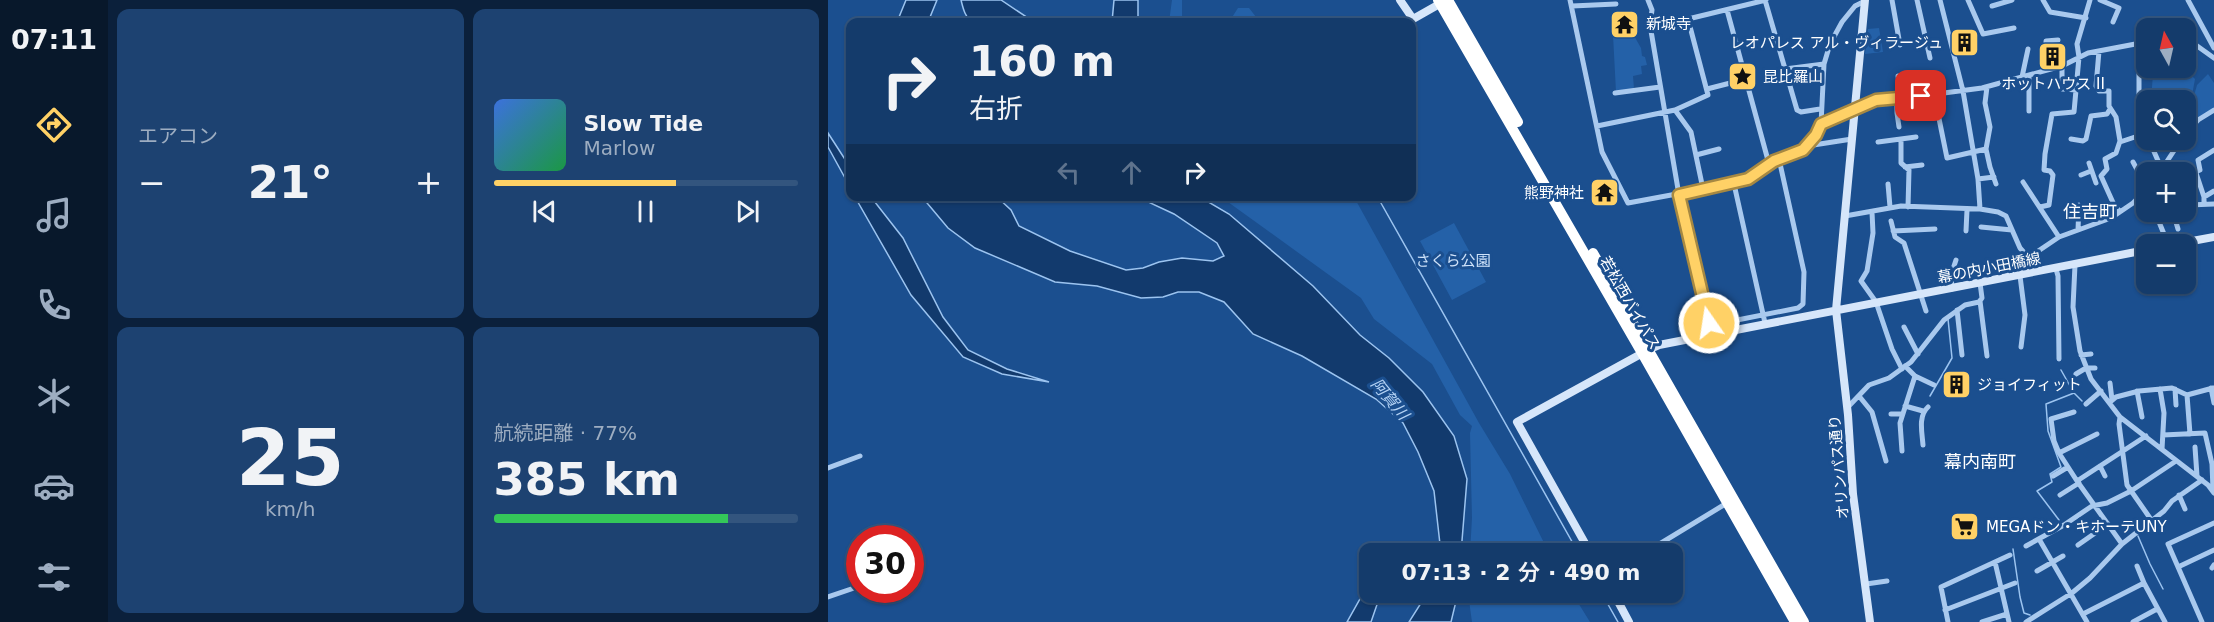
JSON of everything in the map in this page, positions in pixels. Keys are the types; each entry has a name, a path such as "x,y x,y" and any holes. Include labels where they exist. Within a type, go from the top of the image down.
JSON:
{"highway":[{"name":"若松西バイパス","path":"1443,1 1804,622"},
{"name":"若松西バイパス","path":"1646,351 1727,503 1795,622"}],"street":[{"path":"1400,0 1412,18"},
{"path":"1648,0 1652,10 1650,25 1679,195 1709,323 1764,319 1798,308 1803,304 1805,292 1802,257 1779,159"},
{"path":"1652,20 1688,19 1765,0 1797,110 1801,112 1820,109"},
{"path":"1807,146 1821,124 1824,64 1834,34 1859,2 1865,0"},
{"name":"オリンパス通り","path":"1865,0 1836,310 1847,408 1853,494 1870,622"},
{"path":"1892,0 1900,45"},
{"path":"1917,0 1930,58"},
{"path":"1940,0 1963,92 1978,179 1980,209"},
{"path":"1968,0 1983,34 2014,28"},
{"path":"1992,6 2012,0"},
{"path":"2043,0 2050,12 2086,18"},
{"path":"2040,207 2049,205 2052,189 2053,175 2050,171 2044,170 2052,114 2074,112 2079,57 2077,44 2090,0"},
{"path":"2101,0 2117,7"},
{"path":"2113,22 2119,8 2117,7 2122,0"},
{"path":"2188,0 2214,48"},
{"path":"1415,18 1443,1"},
{"path":"1616,4 1571,3 1602,152 1628,203 1734,184 1748,179 1768,164 1807,146 1852,139"},
{"path":"1727,10 1768,164"},
{"path":"1597,126 1676,110 1707,95 1688,19"},
{"path":"2047,70 2046,41 2058,40"},
{"path":"1821,124 1876,100 1963,92 1987,87 2062,66 2079,57 2099,51 2136,45"},
{"path":"2196,45 2214,58"},
{"path":"2022,77 2028,50"},
{"path":"2099,51 2096,86 2099,91 2109,92 2110,109 2116,117 2120,142 2116,153 2105,159 2107,169 2101,176 2115,207 2120,211"},
{"path":"1785,69 1824,64"},
{"path":"2062,66 2062,89 2077,90"},
{"path":"1898,76 1899,98 1896,113 1899,127"},
{"path":"2029,76 2029,111"},
{"path":"1707,89 1746,79"},
{"path":"1615,93 1660,87"},
{"path":"1987,87 1985,103 1990,127 1986,149 1996,184"},
{"path":"1934,94 1947,158 1986,149"},
{"path":"2071,139 2083,141 2086,139 2091,116 2107,114 2110,109"},
{"path":"1676,110 1682,122 1689,127 1704,189"},
{"path":"2196,122 2214,110"},
{"path":"1878,142 1916,137"},
{"path":"2120,142 2135,137"},
{"path":"1900,139 1901,163 1909,170 1908,207"},
{"path":"1696,155 1719,149"},
{"path":"2204,204 2196,173 2200,170 2198,160 2214,150"},
{"path":"2133,162 2136,168"},
{"path":"2089,163 2093,184 2103,180"},
{"path":"1905,167 1922,165"},
{"path":"2081,175 2091,171"},
{"path":"1978,179 1994,177"},
{"path":"2023,182 2059,237"},
{"path":"1734,184 1764,319"},
{"path":"1888,184 1890,207"},
{"path":"2204,197 2214,191"},
{"path":"2002,261 2009,274 2028,257 2059,237 2102,222 2136,200"},
{"path":"2196,205 2214,204"},
{"path":"2078,230 2079,205"},
{"path":"1845,216 1890,207 1980,209 2003,214 2028,257"},
{"path":"1966,231 1967,210"},
{"path":"1872,212 1873,233 1866,271 1861,281 1876,302 1892,349 1904,368 1934,385"},
{"path":"1891,221 1897,240 1902,240 1904,243 1926,312"},
{"path":"2176,222 2178,229"},
{"path":"1981,227 2012,230"},
{"path":"1893,231 1935,229"},
{"path":"2196,240 2214,237"},
{"name":"幕の内小田橋線","path":"1585,543 1517,422 1646,351 1659,345 1764,319 1836,310 1952,289 2009,274 2020,276 2136,252"},
{"path":"1952,289 1951,274 1956,260"},
{"path":"2075,265 2073,307 2081,355 2096,385 2111,401 2120,417 2127,485 2152,521"},
{"path":"2056,269 2059,359"},
{"path":"1940,273 1951,274"},
{"path":"2020,276 2025,315 2021,347"},
{"path":"1980,283 1987,356"},
{"path":"1847,408 1869,385 1889,378 1904,368 1944,320 1965,305 1980,301"},
{"path":"1957,310 1962,355"},
{"path":"1904,327 1917,354"},
{"path":"2081,355 2091,354"},
{"path":"2076,374 2086,368 2095,368"},
{"path":"1902,451 1900,423 1915,376"},
{"path":"2096,385 2107,383 2111,401"},
{"path":"2111,401 2116,397 2137,391 2160,388 2175,389 2187,394 2212,388 2214,403"},
{"path":"2160,388 2164,412 2162,449"},
{"path":"2175,389 2176,405"},
{"path":"2086,404 2101,391"},
{"path":"2137,391 2142,417"},
{"path":"2187,394 2190,434"},
{"path":"1859,396 1872,412 1886,461"},
{"path":"1905,406 1926,409 1921,423 1923,445"},
{"path":"2074,412 2051,419 2054,441 2078,482 2122,544"},
{"path":"1891,414 1902,414"},
{"path":"2120,417 2214,491"},
{"path":"2163,435 2205,433 2212,464 2214,491"},
{"path":"2059,453 2097,434"},
{"path":"2060,495 2146,436"},
{"path":"2195,447 2200,478"},
{"path":"828,468 860,456"},
{"path":"2026,546 2095,506 2107,503 2131,491 2176,461"},
{"path":"2053,476 2068,466"},
{"path":"2100,466 2105,476"},
{"path":"2026,622 2072,593 2090,578 2122,544 2152,521 2200,478"},
{"path":"2179,495 2185,509"},
{"path":"1661,543 1727,503"},
{"path":"2202,622 2168,543 2214,523"},
{"path":"2078,545 2108,524"},
{"path":"2039,539 2087,622"},
{"path":"2178,567 2214,550"},
{"path":"1948,622 1941,587 2010,555"},
{"path":"2037,571 2063,556"},
{"path":"1995,562 2009,622"},
{"path":"2137,566 2165,622"},
{"path":"1866,584 1887,581"},
{"path":"1945,610 2015,583"},
{"path":"2083,614 2144,583"},
{"path":"828,597 846,591"},
{"path":"1618,603 1629,622"},
{"path":"2133,622 2157,609"},
{"path":"1982,622 2007,614"}],"green space":[{"path":"1172,0 1182,0 1182,18 1170,18"},
{"path":"1238,8 1249,8 1257,18 1232,18"},
{"path":"1879,28 1883,52 1865,54 1868,29"},
{"path":"1633,34 1647,65 1641,66 1642,74 1633,76 1634,89 1616,92 1613,35"},
{"path":"2208,74 2214,83 2214,108 2196,119 2196,90 2197,85"},
{"path":"2153,78 2195,79 2193,90 2152,90"},
{"path":"1227,201 1356,201 1479,423 1510,474 1544,543 1471,543 1470,433 1472,426 1460,415 1432,364 1374,319 1361,298"},
{"name":"さくら公園","path":"1454,223 1486,282 1452,300 1420,241"},
{"path":"1469,603 1578,603 1590,622 1472,622"}],"water":[{"path":"906,0 937,0 930,18 899,18"},
{"path":"961,0 1001,0 1028,18 968,18"},
{"path":"1114,0 1138,0 1138,18 1112,18"},
{"path":"828,133 846,161 846,180 828,147"},
{"path":"857,201 874,201 903,238 943,317 968,350 1007,369 1049,382 1002,374 963,357 911,295"},
{"name":"阿賀川","path":"925,201 1001,201 1011,210 1019,226 1070,251 1126,270 1182,258 1213,261 1224,256 1217,243 1174,214 1146,201 1207,201 1229,214 1313,286 1360,335 1389,358 1423,392 1454,436 1467,479 1462,543 1440,543 1434,491 1403,423 1376,399 1302,356 1253,334 1224,302 1199,292 1178,292 1163,297 1141,298 1097,286 1055,282 975,248 948,228"},
{"path":"1359,601 1359,603 1378,603 1371,622 1347,622"},
{"path":"1421,603 1456,603 1451,622 1409,622"}],"waterway":[{"path":"1380,201 1573,543"},
{"path":"1930,396 1952,358 1948,319"},
{"path":"2061,370 2074,393 2082,401"},
{"path":"2059,520 2037,491 2052,482 2050,474 2061,467 2048,431 2046,404 2074,393"},
{"path":"2138,536 2163,589"},
{"path":"2013,549 2024,613 2030,615"},
{"path":"1607,603 1618,622"}],"place":[{"name":"新城寺","path":"1625,24"},
{"name":"レオパレス アル・ヴィラージュ","path":"1964,43"},
{"name":"ホットハウス II","path":"2053,57"},
{"name":"昆比羅山","path":"1742,77"},
{"name":"熊野神社","path":"1605,193"},
{"name":"ジョイフィット","path":"1956,385"},
{"name":"MEGAドン・キホーテUNY","path":"1965,527"}],"district":[{"name":"住吉町","path":"2090,211"},
{"name":"幕内南町","path":"1980,461"}],"route":[{"path":"1709,323 1679,195 1748,179 1768,164 1803,150 1816,135 1821,124 1876,100 1921,96"}]}
